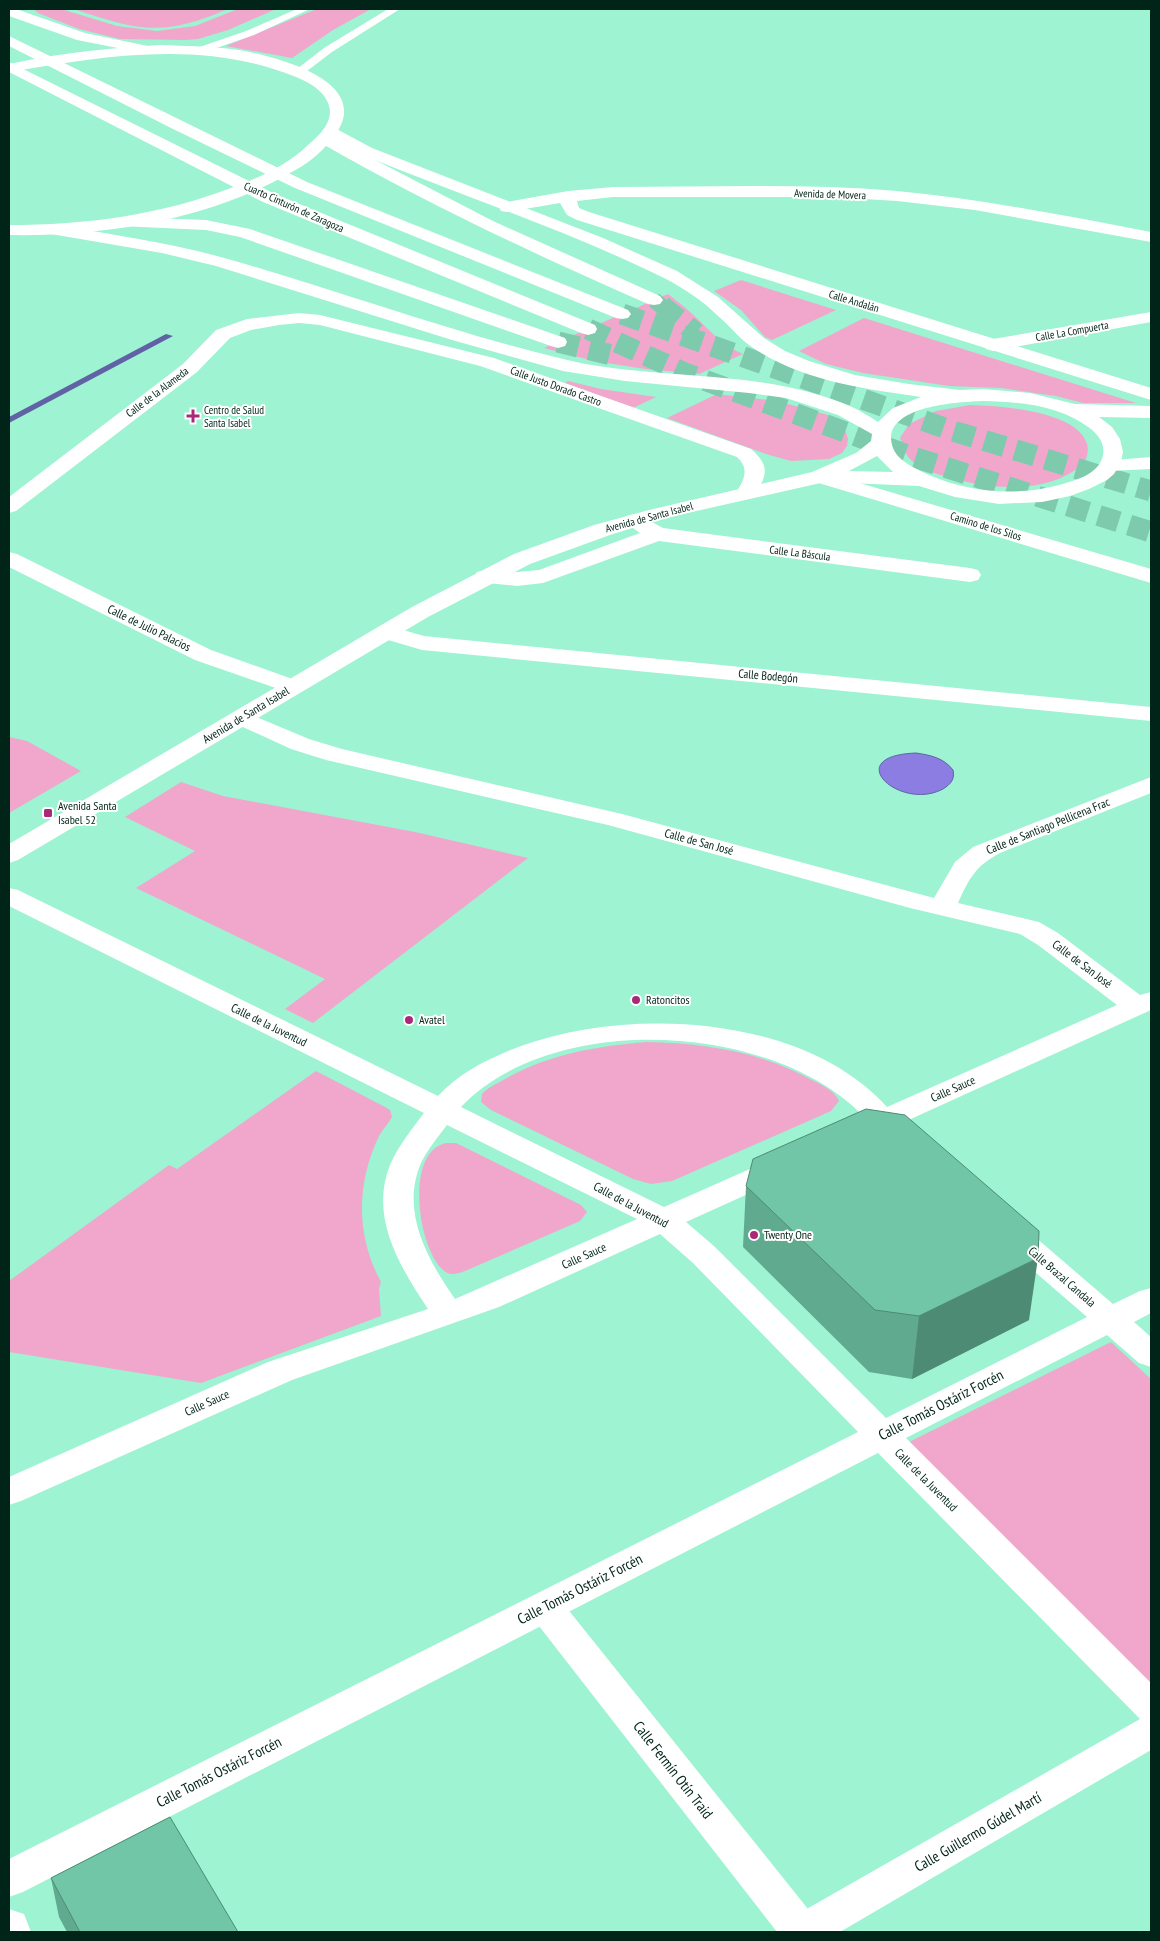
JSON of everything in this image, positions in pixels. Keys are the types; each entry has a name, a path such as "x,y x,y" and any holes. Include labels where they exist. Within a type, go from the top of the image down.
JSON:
{"main road":[{"path":"9,11 82,37 148,50"},
{"path":"9,40 176,125 301,185 622,314"},
{"path":"9,67 91,54 148,50 195,52 255,59 299,72 315,80 335,100 338,109 328,135 304,158 262,181 214,200 181,210 126,222 57,230 9,230"},
{"name":"Cuarto Cinturón de Zaragoza","path":"9,67 269,198 588,330"},
{"path":"328,135 643,262 677,278 709,299 744,332 774,352 834,374 898,388 960,396 1006,396 1036,400 1070,410 1092,421 1107,434 1131,433"},
{"path":"328,135 358,158 542,252 654,300"},
{"name":"Avenida de Movera","path":"507,207 568,196 613,192 831,192 897,196 975,205 1151,237"},
{"name":"Calle Andalán","path":"568,196 568,206 571,210 583,216 1151,394"},
{"path":"126,222 206,226 244,233 558,342"},
{"path":"57,230 162,248 196,256 290,282 459,336 563,365 625,376 749,387 789,393 845,411 881,437 885,453 893,463 923,480 963,492 1010,497 1033,496 1055,493 1082,485 1102,474 1110,465 1114,449 1131,433"},
{"name":"Calle La Compuerta","path":"993,345 1151,317"},
{"name":"Calle de la Alameda","path":"9,506 190,368 223,334 247,325 278,320 299,318 320,320"},
{"name":"Calle Justo Dorado Castro","path":"320,320 487,362 744,453 752,459 756,468 753,482 746,493"},
{"name":"Avenida de Santa Isabel","path":"820,477 863,457 881,437 887,423 908,408 923,402 960,396"},
{"path":"1070,410 1151,412"},
{"path":"1110,465 1151,463"},
{"name":"Avenida de Santa Isabel","path":"9,855 386,632 485,577 522,559 560,544 634,520 820,477 873,476 923,480"},
{"name":"Camino de los Silos","path":"820,477 1151,576"},
{"name":"Calle La Báscula","path":"634,520 657,534 970,576"},
{"name":"Avenida de Santa Isabel","path":"485,577 517,579 544,576 657,534"},
{"name":"Calle de Julio Palacios","path":"9,559 203,654 293,688"},
{"name":"Calle Bodegón","path":"386,632 422,643 1151,714"},
{"name":"Calle de San José","path":"242,718 300,744 335,754 630,823 943,908 1014,924 1039,932 1144,1003"},
{"name":"Calle de Santiago Pellicena Frac","path":"943,908 968,862 977,855 1151,784"},
{"name":"Calle de la Juventud","path":"9,896 664,1220 704,1255 1151,1706"},
{"name":"Calle Sauce","path":"839,1140 1144,1003"},
{"path":"448,1314 411,1255 400,1217 399,1186 407,1157 442,1110 468,1084 478,1077 529,1052 569,1040 634,1030 703,1034 760,1046 805,1062 834,1077 869,1103 895,1134 917,1153"},
{"name":"Calle Sauce","path":"9,1492 280,1371 448,1314 506,1291 804,1156"},
{"name":"Calle Brazal Candala","path":"985,1211 1151,1356"},
{"name":"Calle Tomás Ostáriz Forcén","path":"9,1879 1151,1298"},
{"name":"Calle Fermín Otín Traid","path":"545,1607 803,1932"},
{"name":"Calle Guillermo Gúdel Martí","path":"803,1932 1151,1731"},
{"path":"9,1927 11,1932"}],"lane":[{"path":"195,52 250,33 305,9"},
{"path":"299,72 342,41 395,9"}],"shaded area":[{"path":"34,9 61,9 117,26 157,31 195,26 238,9 276,9 228,30 198,39 185,40 120,39 79,29 38,13"},
{"path":"74,9 228,9 186,24 151,28 116,22"},
{"path":"317,9 371,9 333,30 292,58 226,46"},
{"path":"741,280 836,310 772,340 765,337 741,310 714,291"},
{"path":"668,294 721,341 743,354 699,374 645,369 594,361 544,348"},
{"path":"864,318 1136,403 1083,403 1056,396 1001,388 949,386 863,373 826,364 799,351"},
{"path":"568,381 601,389 656,397 633,408 565,383"},
{"path":"717,394 777,401 828,415 844,426 848,439 847,446 842,453 829,459 791,461 766,454 667,418"},
{"path":"970,405 1036,412 1069,424 1080,433 1088,446 1085,461 1067,475 1051,482 1015,487 960,481 926,470 910,459 905,452 900,438 909,424 936,411"},
{"path":"9,737 27,741 81,771 9,813"},
{"path":"916,753 936,758 949,766 953,770 953,779 950,783 943,789 926,794 910,794 895,789 884,781 879,772 882,763 893,756"},
{"path":"181,782 223,796 415,832 528,858 313,1023 285,1009 325,979 136,888 195,851 125,817"},
{"path":"647,1042 711,1047 773,1062 820,1084 831,1091 839,1101 831,1111 672,1181 651,1184 633,1179 491,1110 481,1102 482,1094 490,1087 539,1063 592,1049"},
{"path":"316,1071 390,1110 392,1117 379,1136 371,1154 363,1191 363,1228 367,1247 381,1282 379,1289 381,1316 201,1383 9,1352 9,1281 169,1165 177,1169"},
{"path":"446,1143 456,1143 581,1205 587,1212 580,1221 465,1271 454,1274 445,1272 434,1259 427,1242 419,1202 420,1181 424,1164 433,1150"},
{"path":"1111,1342 1151,1379 1151,1705 909,1442"}],"building":[{"path":"866,1109 905,1115 1039,1231 1038,1258 919,1316 875,1310 746,1186 753,1159"},
{"path":"170,1817 238,1932 80,1932 51,1878"}],"waterway":[{"path":"9,420 169,336"}],"tunnel":[{"path":"654,300 664,308"},
{"path":"662,306 696,333"},
{"path":"622,314 953,431 1151,491"},
{"path":"588,329 685,373 913,457 1151,532"},
{"path":"558,342 620,357"}],"place":[{"name":"Centro de Salud Santa Isabel","path":"193,416"},
{"name":"Avenida Santa Isabel 52","path":"48,813"},
{"name":"Ratoncitos","path":"636,1000"},
{"name":"Avatel","path":"409,1020"},
{"name":"Twenty One","path":"754,1235"}]}
